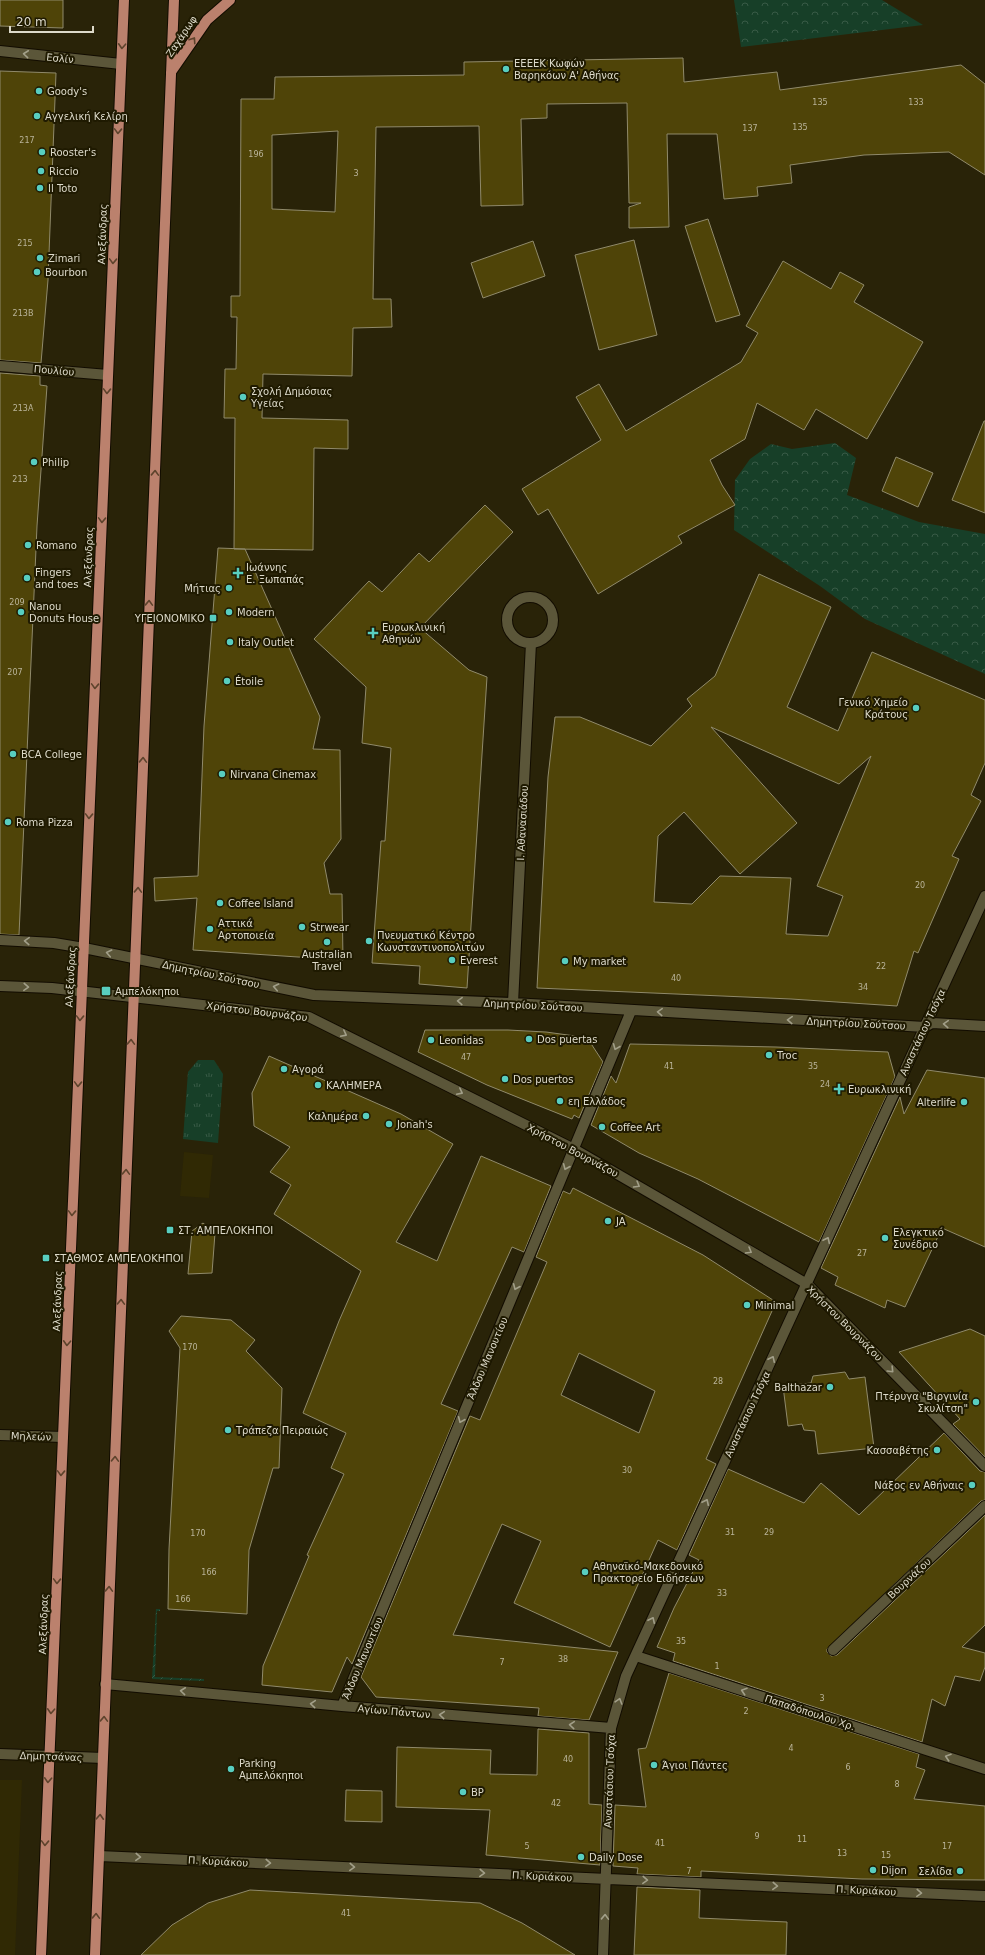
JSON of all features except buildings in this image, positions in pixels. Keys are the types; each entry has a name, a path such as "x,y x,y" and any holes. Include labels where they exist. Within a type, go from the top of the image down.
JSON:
{"main road":[{"name":"Αλεξάνδρας","path":"41,1955 124,0"},
{"path":"95,1955 174,0"},
{"name":"Ζαχάρωφ","path":"171,72 207,20 230,0"}],"street":[{"name":"Εσλίν","path":"0,51 121,64"},
{"name":"Πουλίου","path":"0,366 108,375"},
{"path":"528,597 538,598 547,604 553,616 554,622 546,637 537,642 531,643 524,642 515,637 510,631 507,621 508,614 513,604 522,598 528,597"},
{"name":"Ι. Αθανασιάδου","path":"513,1004 531,643"},
{"name":"Αναστάσιου Τσόχα","path":"603,1955 611,1728 626,1676 985,896"},
{"name":"Δημητρίου Σούτσου","path":"0,940 54,943 84,948 314,995 631,1010 925,1027 932,1023 985,1026"},
{"name":"Χρήστου Βουρνάζου","path":"0,986 81,991 309,1017 574,1149 807,1284 985,1466"},
{"name":"Άλδου Μανουτίου","path":"342,1706 631,1010"},
{"name":"Μηλεών","path":"0,1435 62,1437"},
{"name":"Βουρνάζου","path":"833,1650 985,1506"},
{"name":"Παπαδόπουλου Χρ.","path":"636,1656 985,1769"},
{"name":"Αγίων Πάντων","path":"105,1684 342,1706 611,1728"},
{"name":"Δημητσάνας","path":"0,1754 102,1758"},
{"name":"Π. Κυριάκου","path":"99,1856 985,1896"}],"shaded area":[{"path":"184,1152 213,1155 209,1198 180,1196"},
{"path":"0,1780 22,1780 15,1955 0,1955"}],"green space":[{"path":"734,0 882,0 923,25 741,47"},
{"path":"835,443 856,458 847,495 919,522 985,534 985,674 865,619 820,586 734,530 735,480 750,459 771,444 792,449"},
{"path":"198,1060 214,1060 223,1074 218,1143 183,1139 188,1072"},
{"path":"156,1609 160,1609 160,1611 157,1611 155,1677 204,1679 204,1681 152,1679"}],"place":[{"name":"ΕΕΕΕΚ Κωφών Βαρηκόων Α' Αθήνας","path":"506,69"},
{"name":"Goody's","path":"39,91"},
{"name":"Αγγελική Κελίρη","path":"37,116"},
{"name":"Rooster's","path":"42,152"},
{"name":"Riccio","path":"41,171"},
{"name":"Il Toto","path":"40,188"},
{"name":"Zimari","path":"40,258"},
{"name":"Bourbon","path":"37,272"},
{"name":"Σχολή Δημόσιας Υγείας","path":"243,397"},
{"name":"Philip","path":"34,462"},
{"name":"Romano","path":"28,545"},
{"name":"Ιωάννης Ε. Ξωπαπάς","path":"238,573"},
{"name":"Fingers and toes","path":"27,578"},
{"name":"Μήτιας","path":"229,588"},
{"name":"Nanou Donuts House","path":"21,612"},
{"name":"Modern","path":"229,612"},
{"name":"ΥΓΕΙΟΝΟΜΙΚΟ","path":"213,618"},
{"name":"Ευρωκλινική Αθηνών","path":"373,633"},
{"name":"Italy Outlet","path":"230,642"},
{"name":"Étoile","path":"227,681"},
{"name":"Γενικό Χημείο Κράτους","path":"916,708"},
{"name":"BCA College","path":"13,754"},
{"name":"Nirvana Cinemax","path":"222,774"},
{"name":"Roma Pizza","path":"8,822"},
{"name":"Coffee Island","path":"220,903"},
{"name":"Strwear","path":"302,927"},
{"name":"Αττικά Αρτοποιεία","path":"210,929"},
{"name":"Πνευματικό Κέντρο Κωνσταντινοπολιτών","path":"369,941"},
{"name":"Australian Travel","path":"327,942"},
{"name":"Everest","path":"452,960"},
{"name":"My market","path":"565,961"},
{"name":"Αμπελόκηποι","path":"106,991"},
{"name":"Dos puertas","path":"529,1039"},
{"name":"Leonidas","path":"431,1040"},
{"name":"Troc","path":"769,1055"},
{"name":"Αγορά","path":"284,1069"},
{"name":"Dos puertos","path":"505,1079"},
{"name":"ΚΑΛΗΜΕΡΑ","path":"318,1085"},
{"name":"Ευρωκλινική","path":"839,1089"},
{"name":"εη Ελλάδος","path":"560,1101"},
{"name":"Alterlife","path":"964,1102"},
{"name":"Καλημέρα","path":"366,1116"},
{"name":"Jonah's","path":"389,1124"},
{"name":"Coffee Art","path":"602,1127"},
{"name":"JA","path":"608,1221"},
{"name":"ΣΤ. ΑΜΠΕΛΟΚΗΠΟΙ","path":"170,1230"},
{"name":"Ελεγκτικό Συνέδριο","path":"885,1238"},
{"name":"ΣΤΑΘΜΟΣ ΑΜΠΕΛΟΚΗΠΟΙ","path":"46,1258"},
{"name":"Minimal","path":"747,1305"},
{"name":"Balthazar","path":"830,1387"},
{"name":"Πτέρυγα \"Βιργινία Σκυλίτση\"","path":"976,1402"},
{"name":"Τράπεζα Πειραιώς","path":"228,1430"},
{"name":"Κασσαβέτης","path":"937,1450"},
{"name":"Νάξος εν Αθήναις","path":"972,1485"},
{"name":"Αθηναϊκό-Μακεδονικό Πρακτορείο Ειδήσεων","path":"585,1572"},
{"name":"Άγιοι Πάντες","path":"654,1765"},
{"name":"Parking Αμπελόκηποι","path":"231,1769"},
{"name":"BP","path":"463,1792"},
{"name":"Daily Dose","path":"581,1857"},
{"name":"Dijon","path":"873,1870"},
{"name":"Σελίδα","path":"960,1871"}]}
